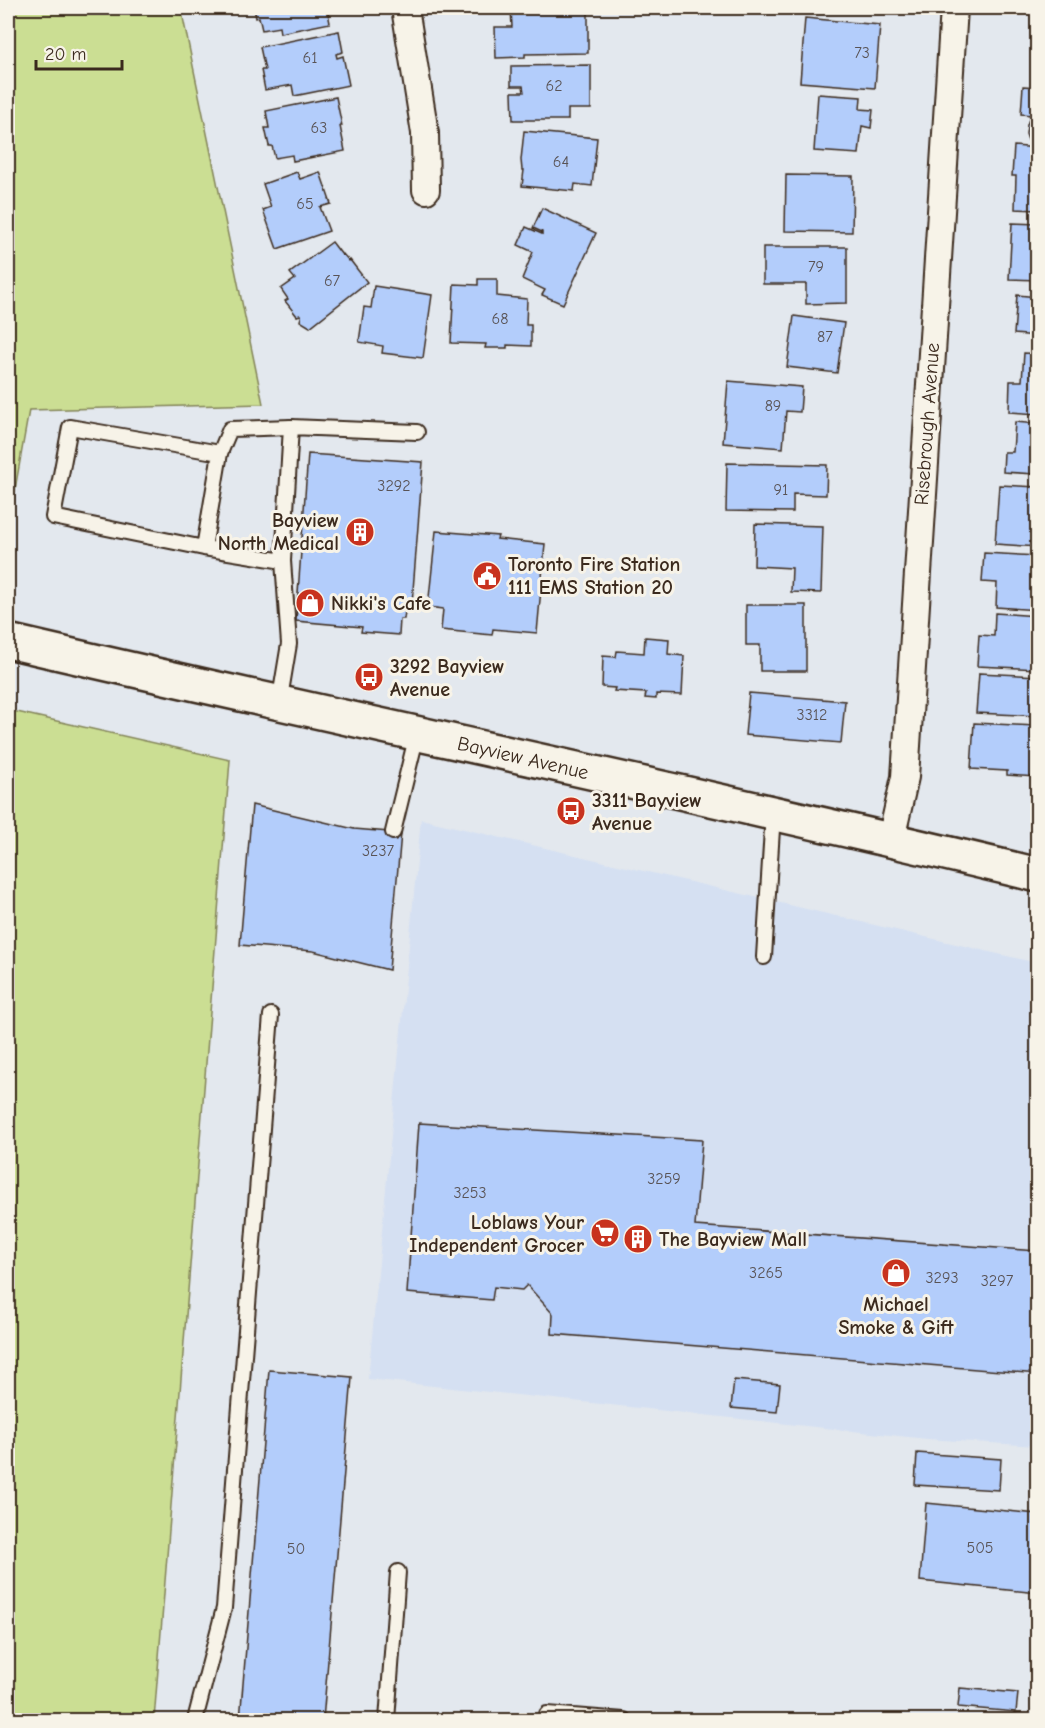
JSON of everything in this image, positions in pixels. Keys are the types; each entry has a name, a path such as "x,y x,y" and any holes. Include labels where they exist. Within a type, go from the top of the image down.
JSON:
{"main road":[{"name":"Bayview Avenue","path":"8,641 1038,874"}],"street":[{"path":"405,8 425,133 426,190"},
{"name":"Risebrough Avenue","path":"891,839 905,777 954,8"}],"lane":[{"path":"204,548 220,453 230,429 291,427 417,432"},
{"path":"279,704 289,644 283,561 291,427"},
{"path":"220,453 70,428 52,517 204,548 283,561"},
{"path":"393,832 417,734"},
{"path":"764,957 773,813"},
{"path":"195,1720 224,1608 271,1014"},
{"path":"387,1720 398,1572"},
{"path":"547,1714 624,1720"}],"shaded area":[{"path":"421,819 1037,963 1037,1446 927,1439 368,1379"}],"green space":[{"path":"8,8 181,8 263,404 29,410 8,529"},
{"path":"8,710 230,760 154,1720 17,1720 8,1714"}],"building":[{"path":"254,8 327,8 330,23 280,33 279,27 262,30"},
{"path":"511,8 578,8 578,11 588,11 588,53 525,54 525,57 496,58 495,27 512,27"},
{"path":"826,8 869,8 868,10"},
{"path":"805,18 880,25 875,88 800,82"},
{"path":"1036,26 1038,26 1038,78 1032,78"},
{"path":"339,31 343,52 336,54 337,58 343,56 349,85 294,96 292,85 265,90 261,70 265,70 260,47"},
{"path":"591,65 591,109 568,109 568,120 513,120 512,92 524,92 523,86 511,86 511,66"},
{"path":"1023,86 1038,87 1038,141 1028,140 1026,134 1032,115 1021,114"},
{"path":"818,94 861,97 860,109 873,110 871,128 862,126 859,154 814,151"},
{"path":"336,97 345,151 293,161 292,155 275,158 272,146 269,146 265,128 269,128 266,111"},
{"path":"524,131 597,138 592,186 575,184 574,191 522,186 524,170 522,170 521,160"},
{"path":"1014,146 1038,148 1038,210 1015,209 1016,176 1012,176"},
{"path":"297,172 300,179 320,172 331,204 320,207 329,231 277,249 263,210 271,207 263,184"},
{"path":"786,175 853,176 852,232 785,231"},
{"path":"542,208 596,233 563,304 542,295 545,290 522,279 533,252 518,245 526,227 542,234 533,228"},
{"path":"1012,223 1038,224 1038,280 1009,279"},
{"path":"332,242 367,282 310,327 300,321 300,315 297,316 285,301 288,299 281,289 295,279 290,273"},
{"path":"763,247 847,247 847,303 806,304 806,284 763,284"},
{"path":"478,279 497,279 497,296 527,299 526,325 531,325 531,346 507,345 507,348 485,348 486,344 451,343 454,284 478,285"},
{"path":"374,286 432,295 423,358 382,353 383,346 359,342 364,307 371,308"},
{"path":"1017,295 1038,297 1038,336 1014,334"},
{"path":"794,316 844,323 837,373 787,367"},
{"path":"1024,353 1038,354 1038,414 1009,412 1010,381 1022,381"},
{"path":"728,381 802,387 800,412 786,411 783,448 723,443"},
{"path":"1015,422 1038,424 1038,466 1035,466 1035,474 1003,472 1004,452 1013,452"},
{"name":"Bayview North Medical","path":"308,454 423,462 412,603 406,603 404,619 400,619 399,635 361,632 362,627 296,621"},
{"path":"727,463 827,465 826,495 793,494 793,512 726,511"},
{"path":"999,485 1038,487 1038,547 995,544"},
{"path":"755,524 823,526 821,593 791,592 792,568 754,566"},
{"name":"Toronto Fire Station 111 EMS Station 20","path":"436,531 498,536 497,539 545,544 537,633 493,629 492,635 441,630 443,609 428,607"},
{"path":"984,553 1038,556 1038,610 996,607 997,583 982,582"},
{"path":"746,605 806,605 806,671 760,671 760,645 746,645"},
{"path":"995,613 1038,616 1038,669 977,666 979,635 994,636"},
{"path":"645,637 669,639 668,654 684,656 682,695 656,694 656,699 645,698 646,693 614,691 615,688 602,687 603,656 616,657 617,651 644,653"},
{"path":"979,673 1038,676 1038,716 976,713"},
{"path":"749,693 845,701 841,743 745,735"},
{"path":"974,723 1038,726 1038,777 1007,775 1007,771 971,769"},
{"path":"252,805 354,829 401,833 389,970 313,951 240,945"},
{"name":"The Bayview Mall","path":"419,1123 702,1140 695,1226 1038,1251 1038,1374 552,1334 553,1314 527,1285 522,1290 494,1287 492,1300 407,1293"},
{"path":"269,1370 352,1377 323,1720 240,1720"},
{"path":"734,1380 780,1384 777,1412 731,1408"},
{"path":"917,1453 1001,1459 999,1490 915,1485"},
{"path":"926,1503 1038,1514 1038,1593 920,1581"},
{"path":"960,1688 1018,1693 1016,1712 958,1707"}],"place":[{"name":"Bayview North Medical","path":"360,532"},
{"name":"Toronto Fire Station 111 EMS Station 20","path":"487,576"},
{"name":"Nikki's Cafe","path":"310,603"},
{"name":"3292 Bayview Avenue","path":"369,677"},
{"name":"3311 Bayview Avenue","path":"571,811"},
{"name":"Loblaws Your Independent Grocer","path":"605,1233"},
{"name":"The Bayview Mall","path":"638,1239"},
{"name":"Michael Smoke & Gift","path":"896,1273"}]}
